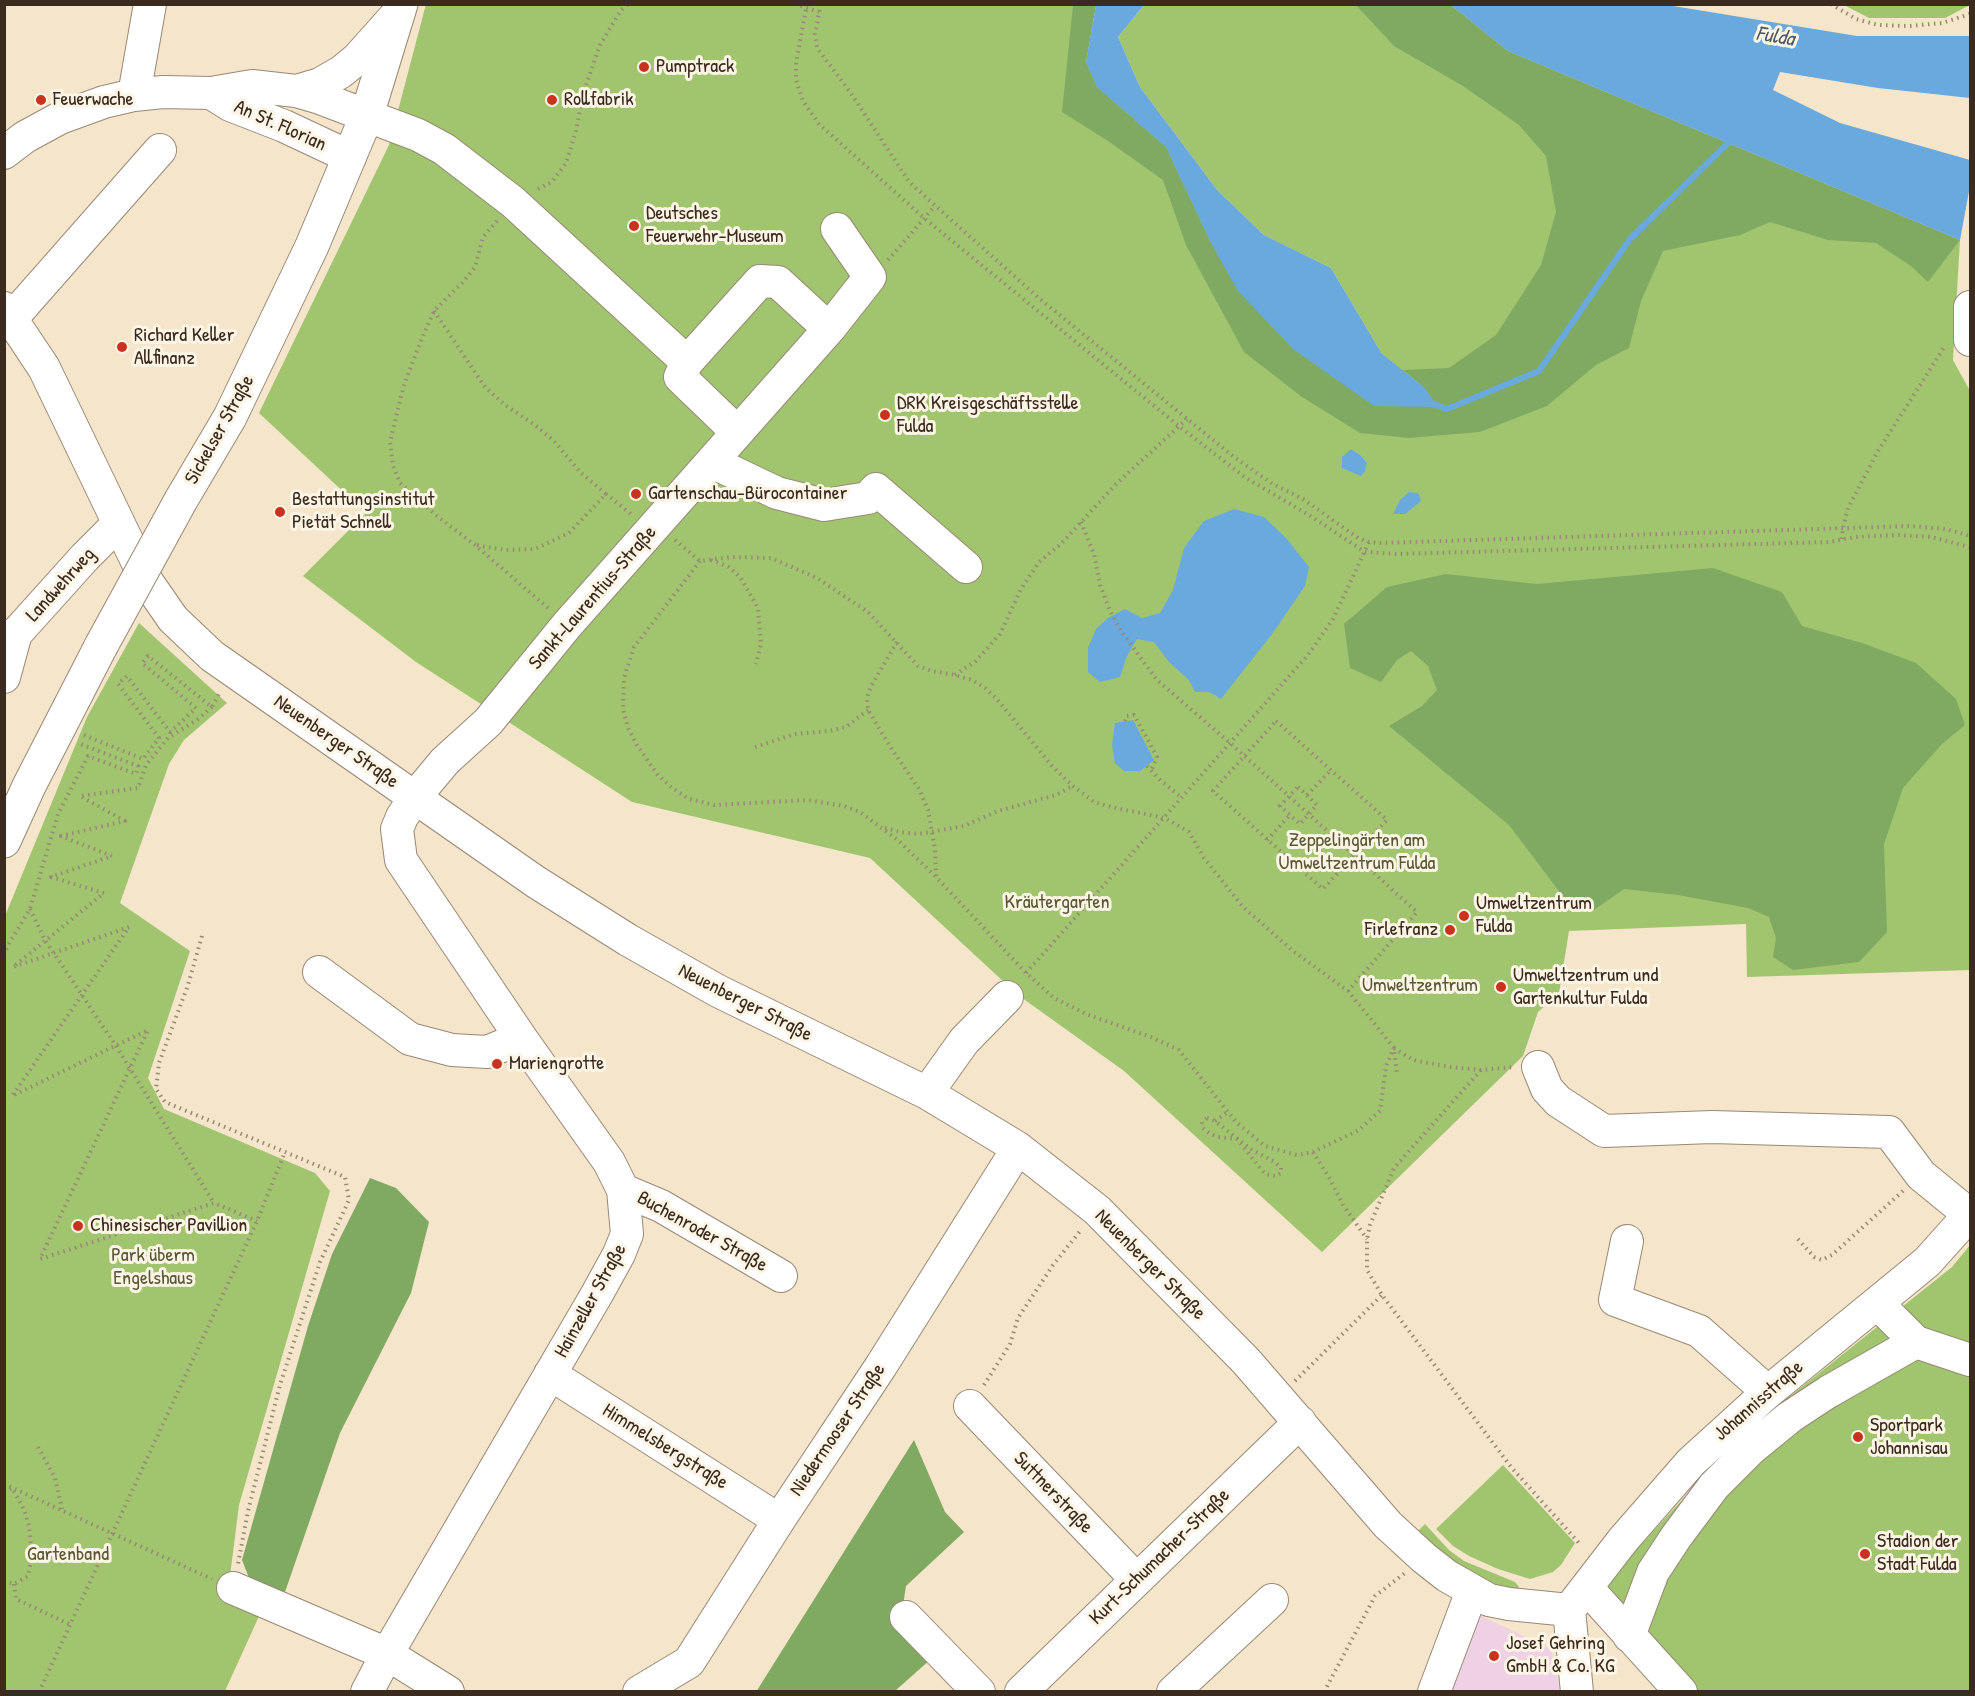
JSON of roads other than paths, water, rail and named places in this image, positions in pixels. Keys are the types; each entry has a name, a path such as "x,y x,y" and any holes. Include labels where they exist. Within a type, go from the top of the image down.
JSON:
{"main road":[{"name":"Sickelser Straße","path":"4,841 29,786 101,646 230,417 267,342 312,246 367,115 400,8"}],"street":[{"path":"134,95 150,4"},
{"name":"An St. Florian","path":"296,92 320,84 341,72 358,58 400,8"},
{"name":"An St. Florian","path":"4,153 25,137 60,118 104,102 134,95 163,92 211,93 252,86 296,92 367,115 418,135 444,149 513,202 687,362"},
{"name":"An St. Florian","path":"211,93 230,105 284,126 350,157"},
{"path":"8,313 160,150"},
{"name":"Sankt-Laurentius-Straße","path":"415,797 445,761 488,722 567,625 661,534 712,462 830,329 870,277 837,229"},
{"path":"737,432 680,376 687,362 760,280 778,282 830,329"},
{"path":"1971,307 1971,340"},
{"name":"Neuenberger Straße","path":"8,313 44,368 146,580 173,619 212,656 564,900 681,971 927,1093 1018,1148 1097,1210 1246,1361 1388,1525 1447,1576 1472,1592 1490,1600 1509,1604 1578,1599"},
{"path":"712,462 777,493 824,505 868,498 876,489 966,567"},
{"name":"Landwehrweg","path":"10,640 85,557 110,532 120,526"},
{"path":"4,676 10,640"},
{"name":"Hainzeller Straße","path":"368,1692 387,1654 619,1254 627,1234 627,1214 623,1190 609,1162 401,860 397,829 415,797"},
{"path":"319,972 410,1039 452,1050 487,1052 522,1038"},
{"path":"927,1093 964,1041 1016,985"},
{"path":"1538,1067 1547,1089 1558,1101 1604,1131 1712,1127 1889,1132 1921,1175 1970,1215"},
{"name":"Niedermooser Straße","path":"639,1692 689,1662 881,1366 1018,1148"},
{"name":"Buchenroder Straße","path":"623,1190 661,1206 781,1276"},
{"name":"Johannisstraße","path":"1578,1599 1660,1496 1691,1462 1767,1392 1927,1262 1970,1215"},
{"path":"1627,1241 1615,1300 1699,1331 1767,1392"},
{"path":"1877,1303 1916,1342 1971,1360"},
{"path":"1629,1636 1653,1572 1676,1537 1722,1479 1752,1448 1790,1416 1847,1380 1916,1342"},
{"name":"Himmelsbergstraße","path":"550,1374 779,1520"},
{"name":"Suttnerstraße","path":"970,1406 1136,1580"},
{"name":"Kurt-Schumacher-Straße","path":"1021,1692 1300,1422"},
{"path":"233,1588 387,1654 448,1692"},
{"path":"1434,1692 1472,1592"},
{"path":"1173,1692 1272,1599"},
{"path":"1578,1599 1629,1636 1681,1692"},
{"path":"1577,1692 1578,1599"},
{"path":"906,1617 979,1692"}],"water":[{"path":"1096,5 1144,5 1118,37 1140,87 1218,191 1264,235 1331,268 1382,354 1424,387 1438,407 1374,406 1293,349 1238,291 1211,243 1166,147 1097,87 1086,62"},
{"name":"Fulda","path":"1451,5 1667,5 1857,36 1970,36 1970,98 1878,88 1780,72 1773,90 1840,123 1970,160 1970,186 1960,240 1508,51"},
{"path":"1351,449 1367,463 1361,476 1342,468 1342,457"},
{"path":"1409,492 1418,493 1421,501 1405,514 1393,514 1400,500"},
{"path":"1234,509 1264,517 1286,538 1309,567 1305,586 1272,634 1221,699 1209,692 1195,692 1189,680 1170,663 1154,642 1137,639 1127,656 1120,677 1100,682 1088,672 1088,648 1096,629 1108,618 1125,609 1142,618 1160,613 1173,590 1184,548 1204,521"},
{"path":"1133,720 1154,760 1140,771 1124,771 1115,763 1112,745 1115,723"}],"waterway":[{"path":"1431,403 1447,409 1539,371 1630,239 1733,138"}],"place":[{"name":"Pumptrack","path":"644,67"},
{"name":"Feuerwache","path":"41,100"},
{"name":"Rollfabrik","path":"552,100"},
{"name":"Deutsches Feuerwehr-Museum","path":"634,226"},
{"name":"Richard Keller Allfinanz","path":"122,347"},
{"name":"DRK Kreisgeschäftsstelle Fulda","path":"885,415"},
{"name":"Gartenschau-Bürocontainer","path":"636,494"},
{"name":"Bestattungsinstitut Pietät Schnell","path":"280,512"},
{"name":"Umweltzentrum Fulda","path":"1464,916"},
{"name":"Firlefranz","path":"1450,930"},
{"name":"Umweltzentrum und Gartenkultur Fulda","path":"1501,987"},
{"name":"Mariengrotte","path":"497,1064"},
{"name":"Chinesischer Pavillion","path":"78,1226"},
{"name":"Sportpark Johannisau","path":"1858,1437"},
{"name":"Stadion der Stadt Fulda","path":"1865,1554"},
{"name":"Josef Gehring GmbH & Co. KG","path":"1494,1656"}],"park label":[{"name":"Zeppelingärten am Umweltzentrum Fulda","path":"1357,852"},
{"name":"Kräutergarten","path":"1057,903"},
{"name":"Umweltzentrum","path":"1420,986"},
{"name":"Park überm Engelshaus","path":"153,1268"},
{"name":"Gartenband","path":"68,1555"}]}
